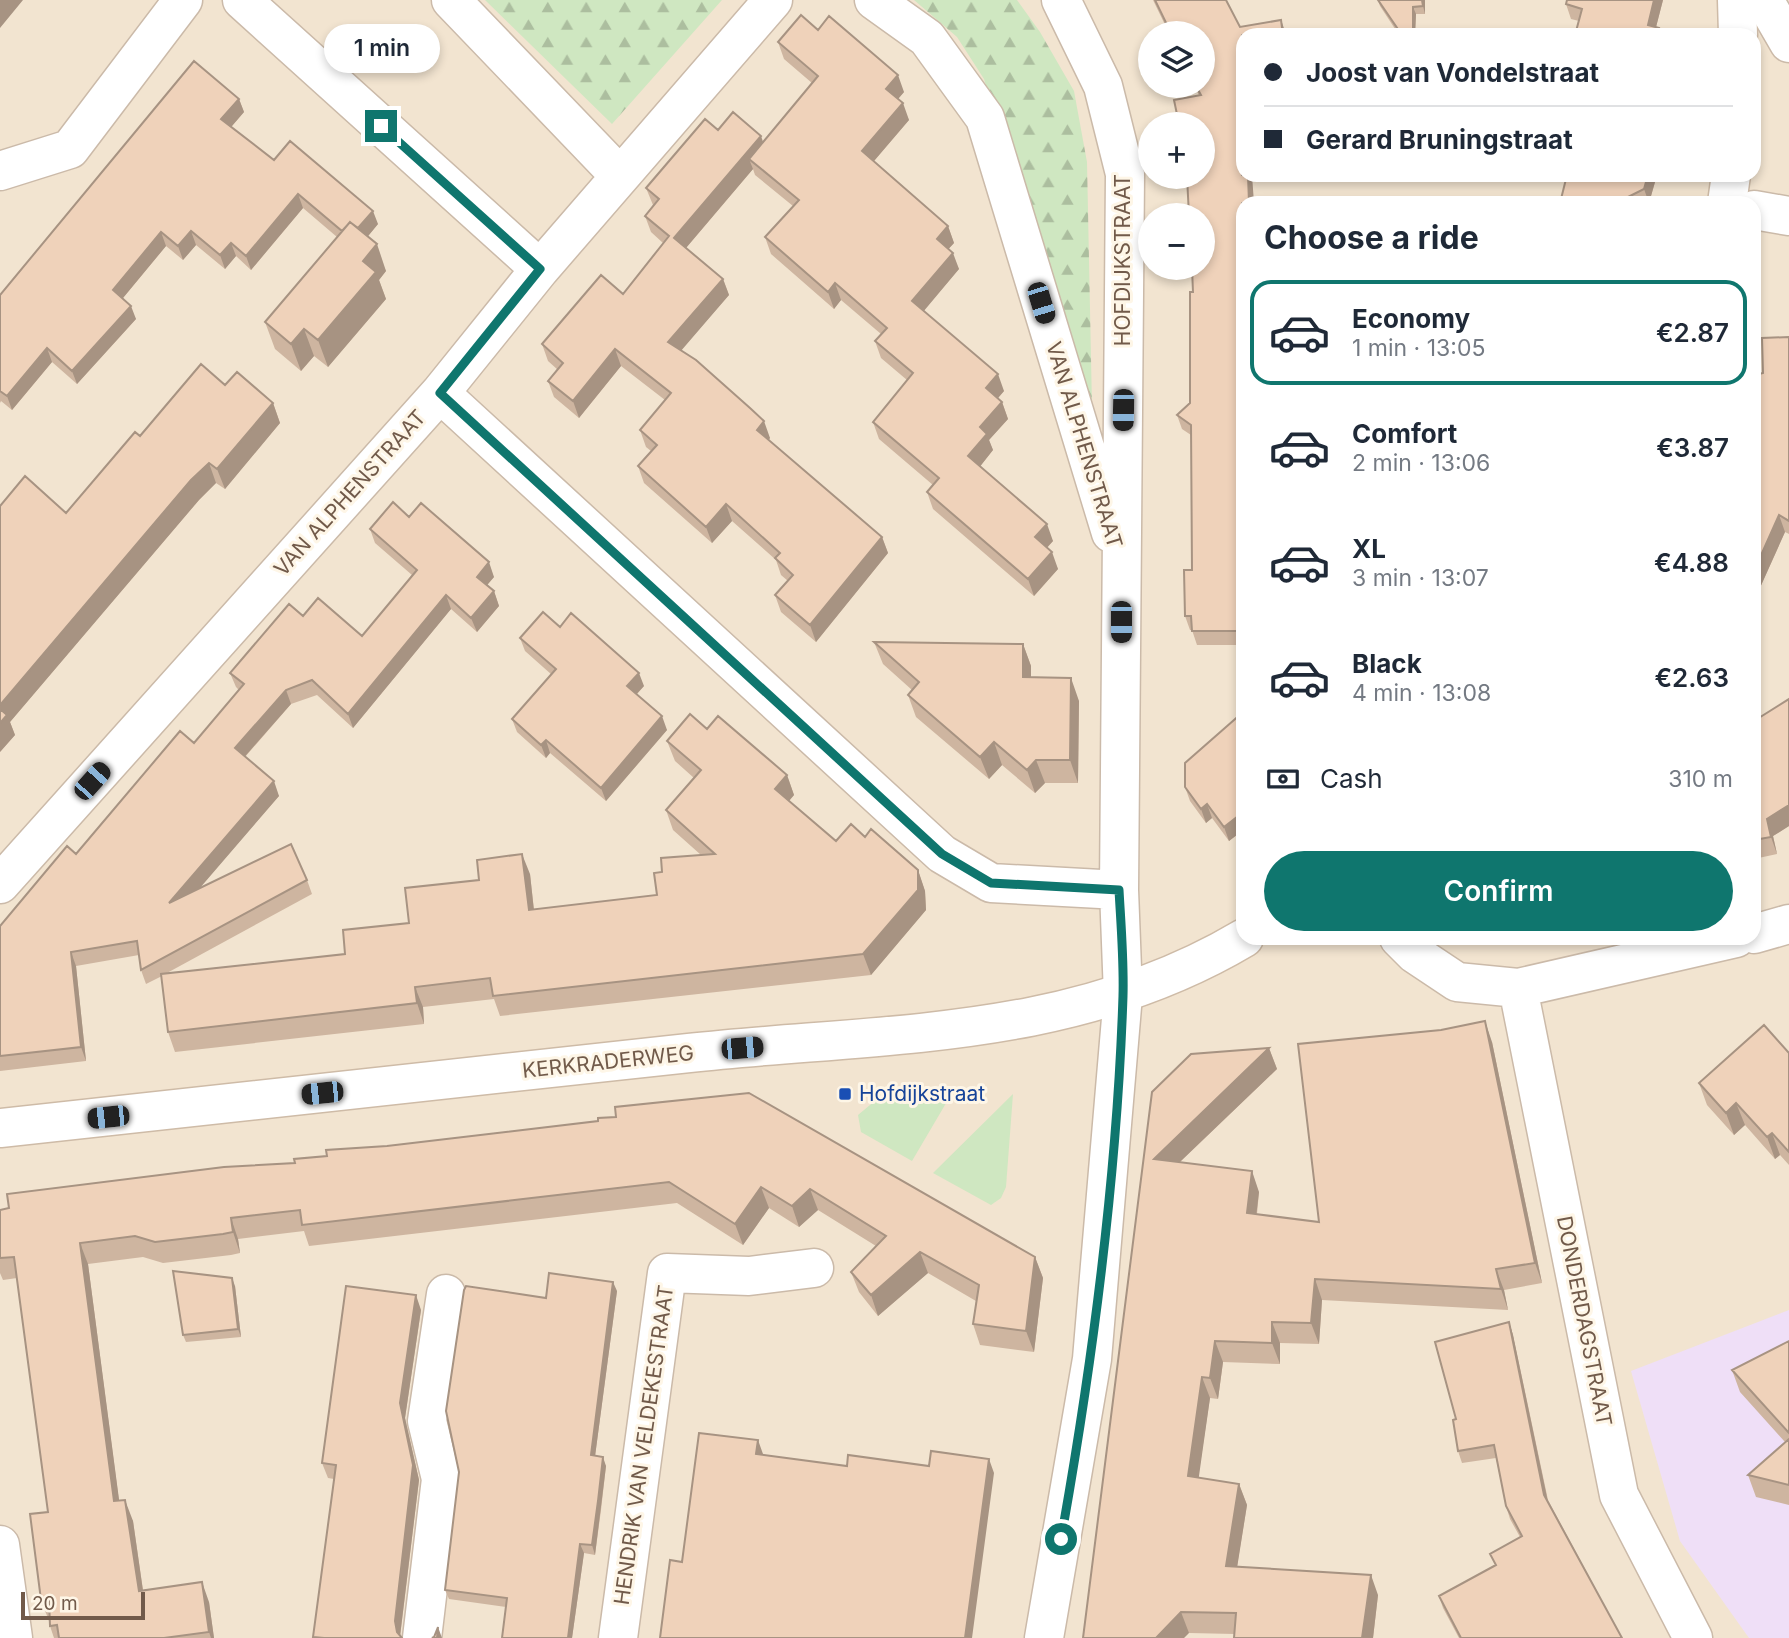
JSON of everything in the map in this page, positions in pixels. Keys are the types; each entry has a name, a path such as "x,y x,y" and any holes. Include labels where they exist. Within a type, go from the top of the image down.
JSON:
{"street":[{"path":"0,171 70,149 183,0"},
{"path":"242,0 540,269"},
{"path":"451,0 620,176"},
{"name":"VAN ALPHENSTRAAT","path":"0,884 440,393 540,269 773,0"},
{"name":"VAN ALPHENSTRAAT","path":"874,0 927,38 985,118 1121,568"},
{"name":"HOFDIJKSTRAAT","path":"1044,1638 1092,1359 1123,995 1119,890 1125,174 1103,86 1061,0"},
{"path":"1737,0 1738,28"},
{"path":"1764,0 1789,43"},
{"path":"1761,211 1789,216"},
{"path":"440,393 942,854 991,883 1119,890"},
{"path":"1761,932 1789,925"},
{"name":"KERKRADERWEG","path":"0,1128 702,1051 1003,1024 1062,1012 1123,995 1184,970 1236,942"},
{"path":"1406,945 1457,982 1518,988 1705,945"},
{"name":"DONDERDAGSTRAAT","path":"1518,988 1619,1495 1693,1638"},
{"name":"HENDRIK VAN VELDEKESTRAAT","path":"618,1638 667,1273 749,1276 814,1268"},
{"path":"422,1638 442,1479 427,1422 446,1294"},
{"path":"0,1545 13,1638"}],"shaded area":[{"path":"0,0 1789,0 1789,1638 0,1638"},
{"path":"1789,1310 1789,1638 1749,1638 1680,1541 1631,1371"}],"green space":[{"path":"485,0 722,0 612,124"},
{"path":"914,0 1017,0 1040,32 1074,91 1087,162 1093,455 984,79 957,37"},
{"path":"952,1093 912,1161 861,1132 858,1115 876,1100"},
{"path":"1013,1094 1006,1187 1001,1198 991,1205 933,1173"}],"building":[{"path":"1155,0 1226,0 1240,27 1281,20 1282,28 1236,28 1236,182 1248,182 1249,196 1236,196 1236,631 1192,631 1191,616 1185,616 1184,570 1192,570 1191,425 1177,415 1190,403 1190,292 1193,292 1192,280 1215,280 1215,203 1188,203 1188,189 1215,189 1215,112 1176,112 1174,100 1215,98 1215,21 1165,21"},
{"path":"1378,0 1422,0 1423,6 1413,7 1413,28 1397,28"},
{"path":"1567,0 1654,0 1648,25 1659,28 1577,28 1582,9 1566,4"},
{"path":"801,15 818,30 829,16 898,75 886,89 903,103 862,151 948,226 937,239 953,253 912,301 998,374 986,388 1002,402 980,427 987,434 968,456 1047,524 1035,537 1052,552 1028,579 927,492 939,478 873,422 913,373 875,341 887,328 835,283 828,292 765,237 799,200 749,159 818,76 778,42"},
{"path":"194,61 239,99 221,119 274,160 290,141 373,211 358,228 350,222 342,231 298,194 246,256 231,243 220,255 191,231 178,246 161,232 113,290 131,306 72,371 47,348 7,396 0,391 0,295"},
{"path":"733,112 761,136 674,238 723,279 668,342 696,360 750,408 764,421 757,430 882,537 810,625 775,595 793,575 775,558 780,553 726,504 706,527 638,466 657,445 640,430 671,393 615,349 573,401 548,381 563,363 542,344 601,275 623,294 669,236 645,216 659,199 646,188 705,119 718,130"},
{"path":"1565,182 1646,182 1644,189 1630,196 1562,196"},
{"path":"350,222 377,244 363,261 376,272 318,340 304,329 291,344 265,322"},
{"path":"1789,337 1789,521 1779,515 1761,555 1763,373 1762,338"},
{"path":"201,364 225,385 237,372 273,403 217,469 209,463 191,480 0,705 0,506 25,476 66,513 135,432 140,436"},
{"path":"393,502 409,517 421,503 489,562 477,577 494,591 471,618 446,595 348,714 312,680 286,690 235,748 274,781 169,903 291,844 307,880 141,970 137,941 71,952 81,1047 0,1056 0,926 67,846 76,854 180,731 194,743 244,684 230,673 289,604 303,616 318,598 362,636 417,570 370,529"},
{"path":"543,612 560,627 571,613 639,673 627,686 662,716 601,788 546,740 541,745 512,719 556,669 520,638"},
{"path":"874,642 1023,644 1023,677 1071,678 1070,760 1036,760 1027,770 994,742 980,757 908,695 919,682"},
{"path":"1789,699 1789,805 1767,819 1771,837 1761,839 1761,717"},
{"path":"0,709 7,715 0,723"},
{"path":"690,714 707,729 718,716 787,775 775,789 836,841 851,824 865,837 871,829 918,870 918,890 863,954 493,996 490,978 415,987 417,1003 168,1032 161,974 345,954 343,930 409,923 405,888 479,880 477,860 522,854 529,910 657,895 654,873 662,872 661,858 715,854 666,810 701,770 667,741"},
{"path":"1236,718 1236,818 1224,827 1207,804 1201,809 1185,787 1185,763"},
{"path":"1485,1021 1535,1263 1496,1269 1501,1289 1315,1279 1311,1323 1272,1322 1272,1343 1215,1341 1210,1378 1202,1377 1188,1476 1239,1484 1226,1566 1371,1575 1362,1638 1234,1638 1236,1613 1181,1612 1156,1638 1083,1638 1152,1092 1191,1054 1269,1048 1154,1159 1252,1171 1247,1213 1319,1222 1298,1044 1441,1030"},
{"path":"1764,1025 1789,1053 1789,1152 1772,1133 1767,1137 1736,1103 1726,1113 1699,1083"},
{"path":"749,1093 1035,1257 1026,1331 973,1324 979,1285 920,1252 871,1295 851,1272 886,1236 810,1189 792,1206 761,1187 735,1224 669,1182 302,1225 300,1210 231,1218 233,1232 223,1234 155,1242 135,1236 80,1243 114,1501 125,1500 139,1591 202,1582 209,1632 164,1638 59,1638 57,1625 50,1626 49,1598 41,1600 30,1514 48,1512 14,1257 0,1258 0,1210 9,1208 7,1194 224,1167 295,1163 294,1159 327,1156 326,1150 387,1146 598,1121 598,1118 616,1117 615,1107"},
{"path":"173,1271 232,1278 238,1329 183,1335"},
{"path":"549,1273 613,1282 591,1455 603,1457 598,1501 592,1545 580,1544 568,1638 502,1638 507,1598 445,1590 459,1472 446,1411 466,1286 546,1298"},
{"path":"346,1286 416,1295 400,1403 413,1465 395,1621 397,1632 402,1638 313,1637 336,1465 322,1463"},
{"path":"1509,1322 1544,1495 1622,1638 1461,1638 1439,1596 1496,1565 1490,1554 1522,1536 1506,1506 1494,1445 1458,1451 1453,1420 1456,1419 1435,1342"},
{"path":"1789,1341 1789,1433 1732,1370"},
{"path":"699,1433 758,1440 756,1454 847,1466 848,1455 929,1466 931,1451 989,1459 965,1638 660,1638 670,1560 682,1562"},
{"path":"1789,1439 1789,1485 1748,1475"}],"place":[{"name":"Hofdijkstraat","path":"845,1094"}],"route":[{"path":"381,126 540,269 440,393 942,854 991,883 1119,890 1123,995 1106,1214 1092,1359 1061,1539"}]}
